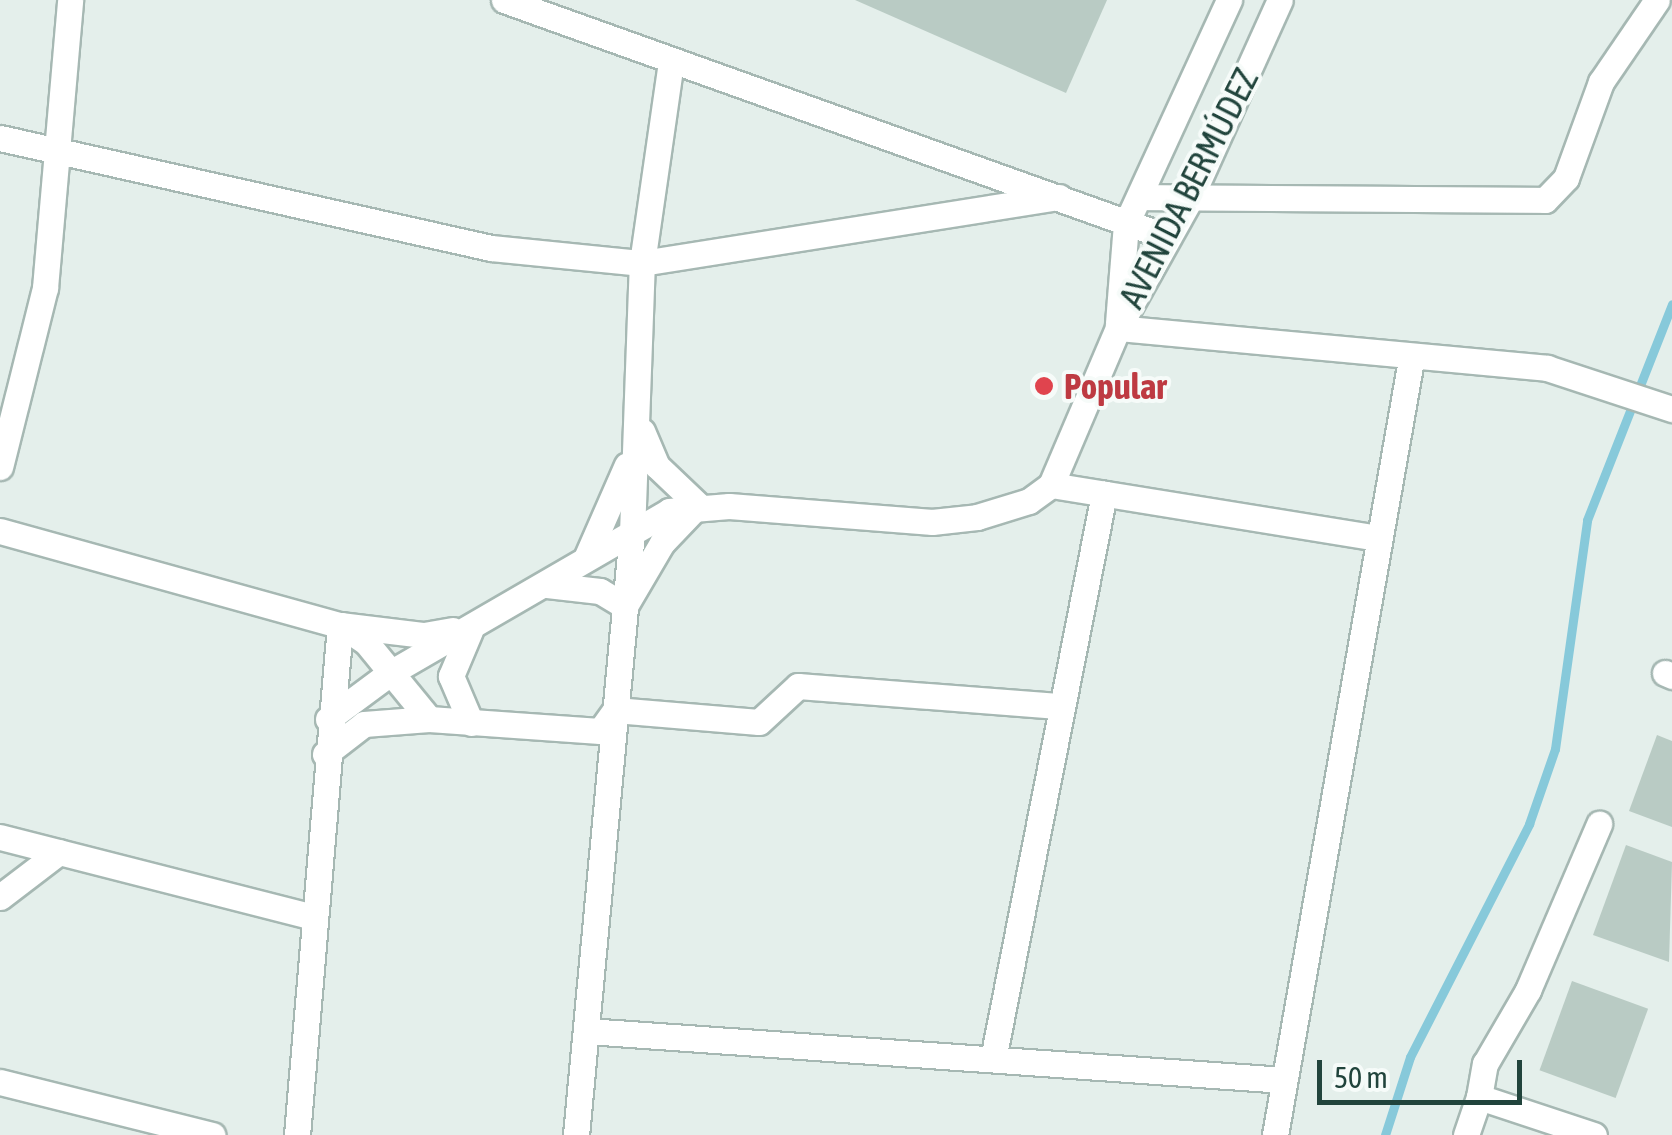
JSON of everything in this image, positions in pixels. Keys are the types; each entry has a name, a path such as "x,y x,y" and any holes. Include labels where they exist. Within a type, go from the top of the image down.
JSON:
{"street":[{"path":"0,467 45,288 70,0"},
{"path":"504,0 1166,237"},
{"name":"AVENIDA BERMÚDEZ","path":"1118,328 1126,224 1229,0"},
{"name":"AVENIDA BERMÚDEZ","path":"1118,328 1190,199 1280,0"},
{"path":"1140,197 1545,200 1566,178 1601,82 1657,0"},
{"path":"576,1135 632,533 642,263 672,62"},
{"path":"0,138 491,248 642,263 1059,197"},
{"path":"1051,485 1118,328 1411,360 1546,368 1661,405"},
{"path":"1275,1135 1411,360"},
{"path":"638,420 657,466 698,505"},
{"path":"587,556 638,420"},
{"path":"328,719 390,672 547,586 587,556 698,505 932,522 994,512 1051,485 1379,538"},
{"path":"994,1054 1058,706 1104,494"},
{"path":"625,606 662,543 698,505"},
{"path":"0,531 340,626 424,635 473,626"},
{"path":"547,586 600,592 625,606"},
{"path":"340,626 390,672 429,720"},
{"path":"296,1135 328,719 340,626"},
{"path":"471,722 450,676 473,626"},
{"path":"615,710 759,722 798,686 1058,706"},
{"path":"325,754 364,724 429,720 600,732 615,710"},
{"path":"1466,1135 1485,1064 1528,990 1599,824"},
{"path":"0,838 311,916"},
{"path":"0,897 58,852"},
{"path":"587,1031 994,1054 1284,1080"},
{"path":"0,1082 214,1135"},
{"path":"1479,1097 1594,1135"}],"building":[{"path":"855,0 1107,0 1066,93"},
{"path":"1657,735 1672,741 1672,827 1629,811"},
{"path":"1626,845 1672,862 1669,962 1593,935"},
{"path":"1572,981 1648,1009 1616,1098 1540,1070"}],"waterway":[{"path":"1385,1135 1410,1057 1529,824 1555,749 1587,520 1672,304"}],"place":[{"name":"Popular","path":"1044,386"}]}
